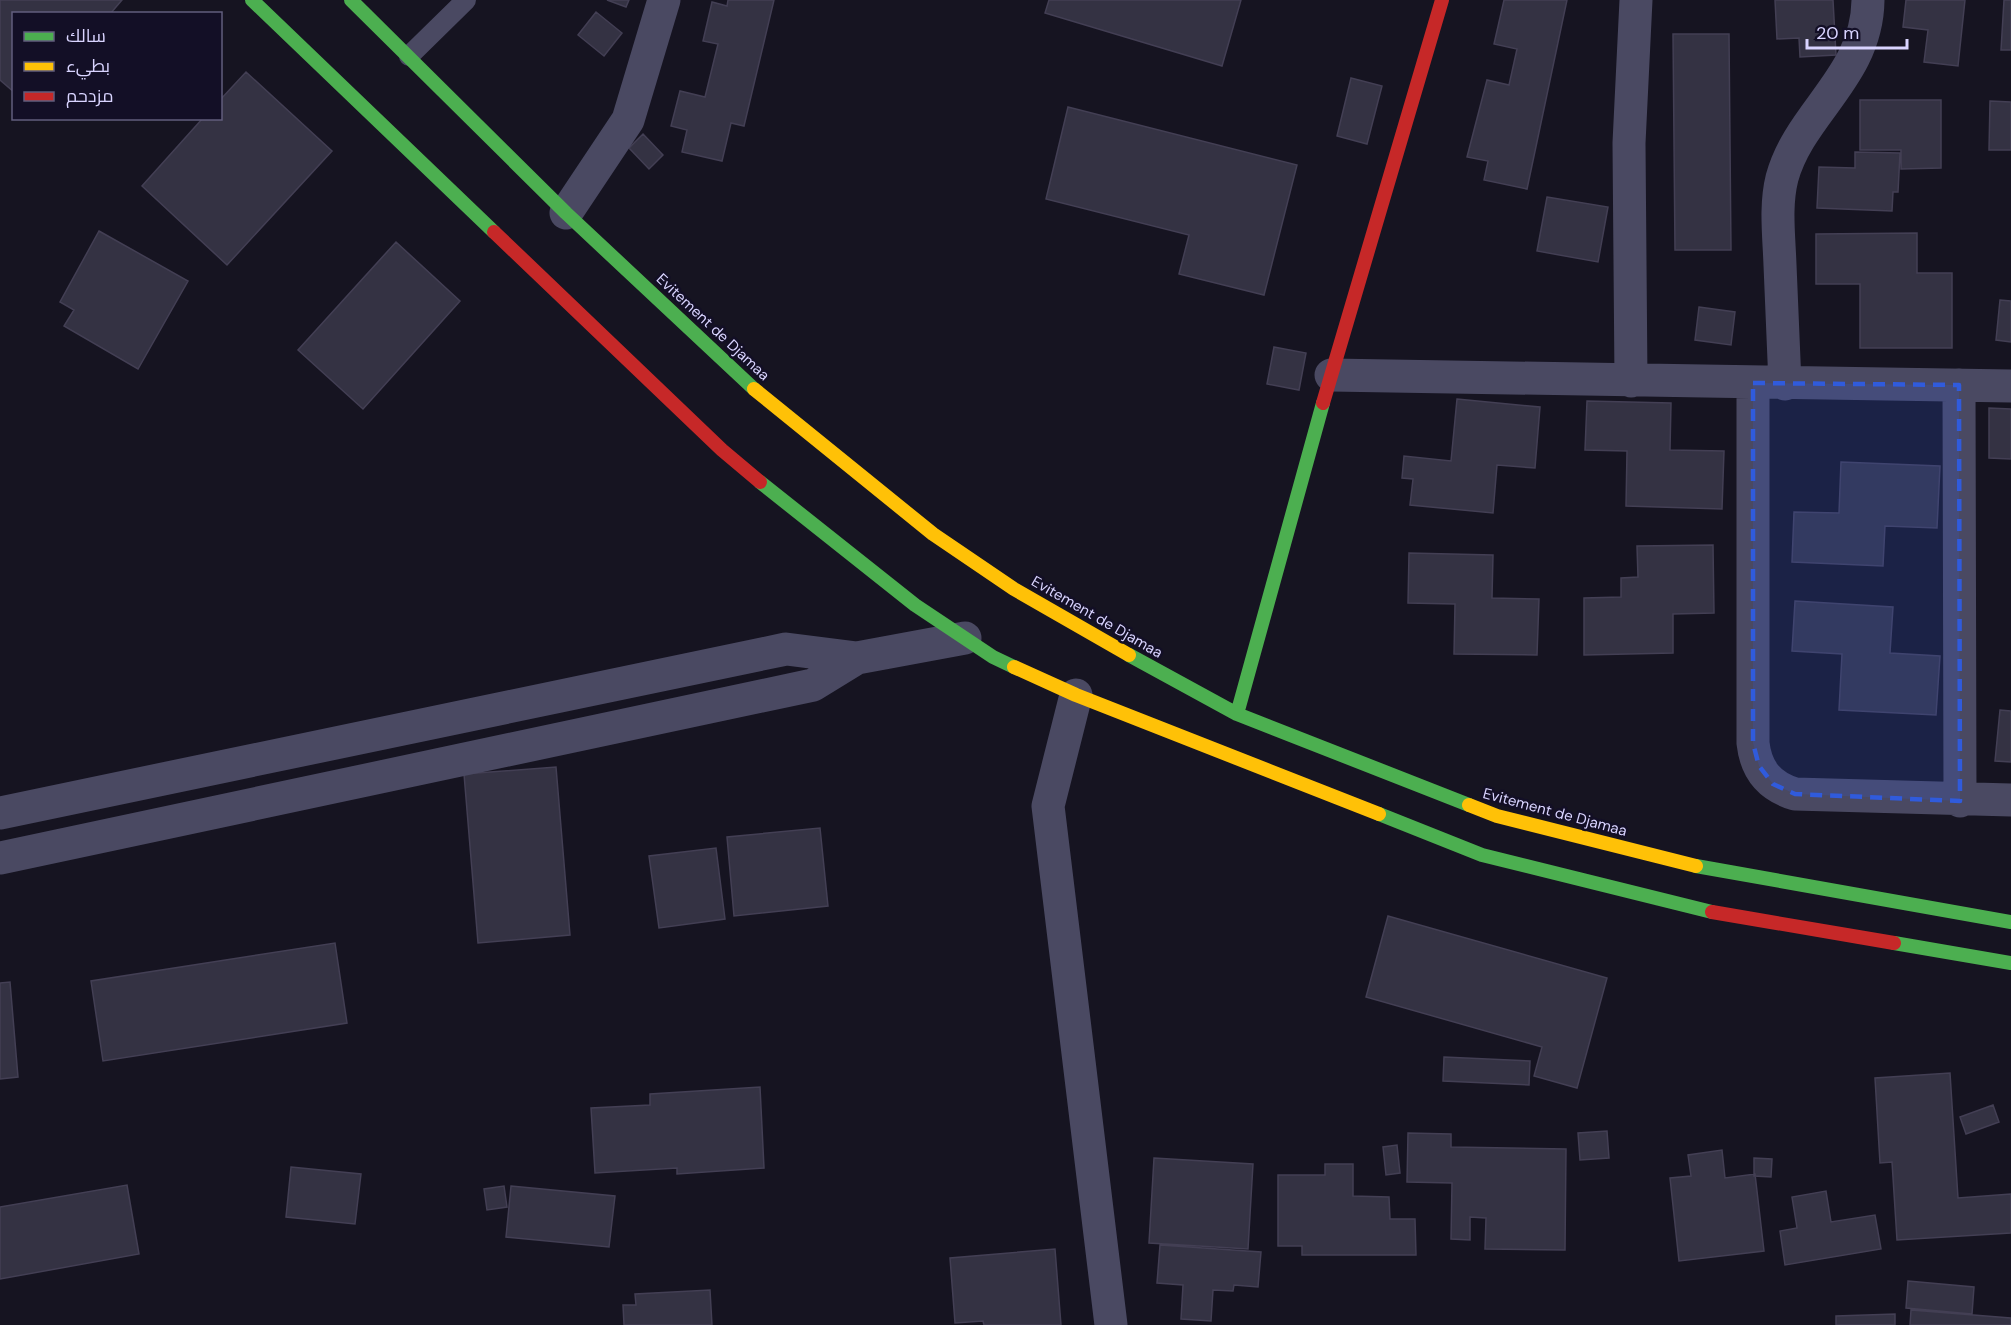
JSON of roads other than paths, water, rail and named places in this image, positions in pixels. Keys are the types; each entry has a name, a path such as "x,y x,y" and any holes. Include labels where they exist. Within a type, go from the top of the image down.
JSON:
{"main road":[{"path":"252,0 722,450 915,605 993,657 1076,695 1482,855 1703,910 2011,963"},
{"name":"Evitement de Djamaa","path":"351,0 566,213 749,384 846,465 933,534 1014,589 1237,714 1497,816 1711,870 2011,922"},
{"path":"1237,714 1331,375 1442,0"}],"street":[{"path":"566,213 628,120 664,0"},
{"path":"1631,381 1629,143 1636,0"},
{"path":"1868,0 1864,30 1857,52 1834,92 1800,139 1782,178 1769,383 1753,742 1759,766 1773,784 1795,794 1960,801 2011,800"},
{"path":"1331,375 2011,386"},
{"path":"1959,385 1960,801"},
{"path":"0,813 786,649 857,658 964,638"},
{"path":"0,858 813,685 857,658"},
{"path":"1076,695 1048,806 1111,1325"}],"lane":[{"path":"409,56 466,0"}]}
